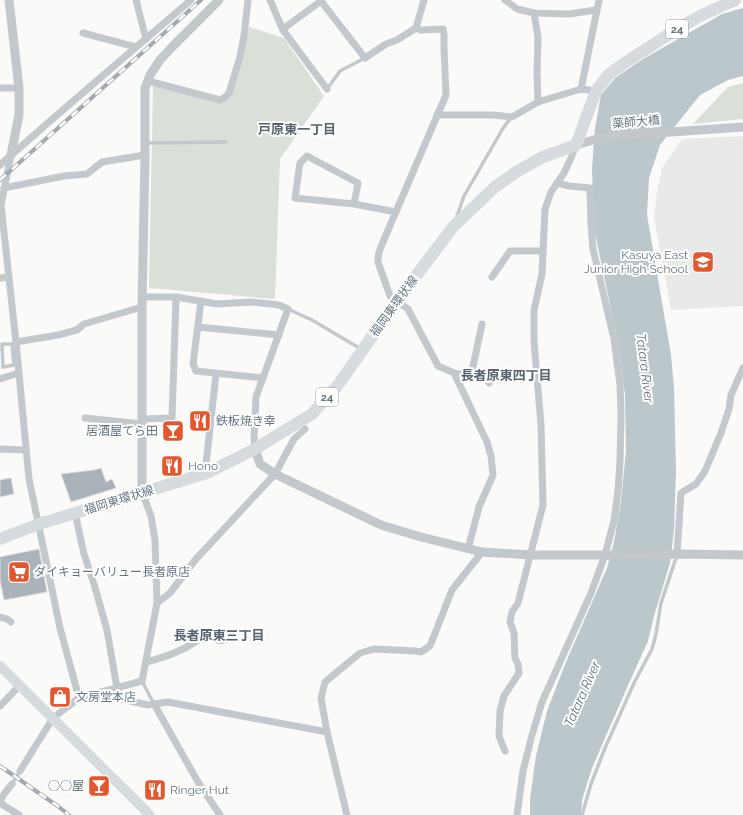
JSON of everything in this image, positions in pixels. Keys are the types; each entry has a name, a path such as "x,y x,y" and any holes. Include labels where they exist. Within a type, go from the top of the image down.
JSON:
{"main road":[{"name":"24","path":"576,145 596,91 608,75 622,64 677,29 735,0"},
{"name":"福岡東環状線","path":"0,539 39,524 207,473 255,449 312,414 338,384 397,301 453,227 496,187 516,172 543,157 576,145"},
{"path":"0,666 150,815"}],"street":[{"path":"9,0 20,88 18,115 1,205 16,342 15,356 19,373 29,479 60,628 79,698"},
{"path":"136,0 146,39"},
{"path":"0,165 191,0"},
{"path":"20,771 53,718 79,698 142,681 157,603 155,540 150,516 142,492 142,307 145,88 150,75 160,60 172,46 219,0"},
{"path":"148,81 220,100 224,98 229,92 240,57 248,0"},
{"path":"270,0 283,30 327,89"},
{"path":"283,30 321,1 365,58 386,44 397,40 416,28 424,0"},
{"path":"505,0 517,9 534,13 569,14 596,10"},
{"path":"581,89 599,0"},
{"path":"534,13 538,37 538,102"},
{"path":"416,28 421,30 443,29 446,95 380,249 378,262 390,296 408,310 438,366 454,374 486,379 490,383"},
{"path":"83,33 136,47"},
{"path":"0,88 20,88"},
{"path":"437,116 493,115 512,117 538,102 581,89 596,91"},
{"name":"薬師大橋","path":"576,145 614,136 743,127"},
{"path":"505,751 499,736 500,711 504,696 518,673 518,664 515,658 514,633 510,622 512,612 518,603 543,505 540,425 534,341 534,310 542,274 545,209 551,192 564,173 576,145"},
{"path":"4,188 64,176 87,174 102,162 145,155"},
{"path":"354,204 358,183 307,156 300,163 295,198 354,204 396,212"},
{"path":"517,815 523,771 542,702 591,593 605,555 614,521 620,462 622,414 620,385 607,305 593,249 590,188 557,183"},
{"path":"492,277 510,251 543,251"},
{"path":"0,278 9,278"},
{"path":"143,297 176,297 218,304 251,302 279,305 288,310 256,397 254,437 255,449 260,464 274,474 381,525 421,537 482,552 531,555 743,555"},
{"path":"85,418 142,421 172,418 176,297"},
{"path":"201,301 193,364 196,371 263,378"},
{"path":"16,342 58,335 77,330 84,324 142,307"},
{"path":"471,376 482,324"},
{"path":"198,327 279,336"},
{"path":"677,554 681,493 696,484 705,471 721,433 729,409 731,394 743,368"},
{"path":"0,379 19,373"},
{"path":"207,473 206,464 216,374"},
{"path":"454,374 487,442 491,456 493,475 479,507 468,549"},
{"path":"157,603 170,592 196,559 274,474 294,439 306,429"},
{"path":"0,449 26,450"},
{"path":"75,513 84,554 107,630 117,688"},
{"path":"347,815 327,732 321,698 325,682 360,652 374,649 415,650 421,652 430,646 452,590 482,552"},
{"path":"0,617 11,622"},
{"path":"146,662 185,648 208,635 217,641 231,638"},
{"path":"0,706 20,685"},
{"path":"97,694 148,705 168,702 327,732"},
{"path":"154,704 198,782 220,815"},
{"path":"12,784 4,794 0,803 19,815"}],"lane":[{"path":"327,89 340,71 365,58"},
{"path":"453,227 464,196 502,130 512,117"},
{"path":"145,143 226,142"},
{"path":"288,310 312,320 363,350"},
{"path":"2,344 12,344 15,356 14,366 3,367 2,344"},
{"path":"582,815 591,784 605,748 635,682 652,649 661,603 677,554"},
{"path":"142,681 154,704"},
{"path":"12,784 20,771"}],"shaded area":[{"path":"249,27 284,38 324,96 280,159 275,299 149,288 153,85 213,102 223,103 230,95"},
{"path":"743,83 743,119 693,124 728,87"},
{"name":"Kasuya East Junior High School","path":"743,136 743,306 671,310 654,218 662,168 682,139"}],"water":[{"name":"Tatara River","path":"743,8 743,76 728,80 700,95 660,145 649,178 647,215 671,355 674,388 676,470 674,530 670,563 648,641 592,768 582,800 581,815 530,815 530,799 536,756 547,711 566,662 607,568 614,542 621,501 626,451 625,395 618,343 594,228 592,169 595,128 601,95 615,78 643,59 722,14"}],"building":[{"path":"101,468 106,482 112,479 116,488 71,502 61,474"},
{"path":"11,478 14,494 0,497 0,480"},
{"path":"39,549 47,592 4,600 0,580 0,557"}],"railway":[{"path":"0,180 201,0"},
{"path":"0,766 69,815"}],"place":[{"name":"Kasuya East Junior High School","path":"703,262"},
{"name":"鉄板焼き幸","path":"200,421"},
{"name":"居酒屋てら田","path":"173,431"},
{"name":"Hono","path":"172,466"},
{"name":"ダイキョーバリュー長者原店","path":"19,572"},
{"name":"文房堂本店","path":"60,697"},
{"name":"○○屋","path":"99,786"},
{"name":"Ringer Hut","path":"155,790"}],"district":[{"name":"戸原東一丁目","path":"297,129"},
{"name":"長者原東四丁目","path":"506,375"},
{"name":"長者原東三丁目","path":"219,635"}]}
